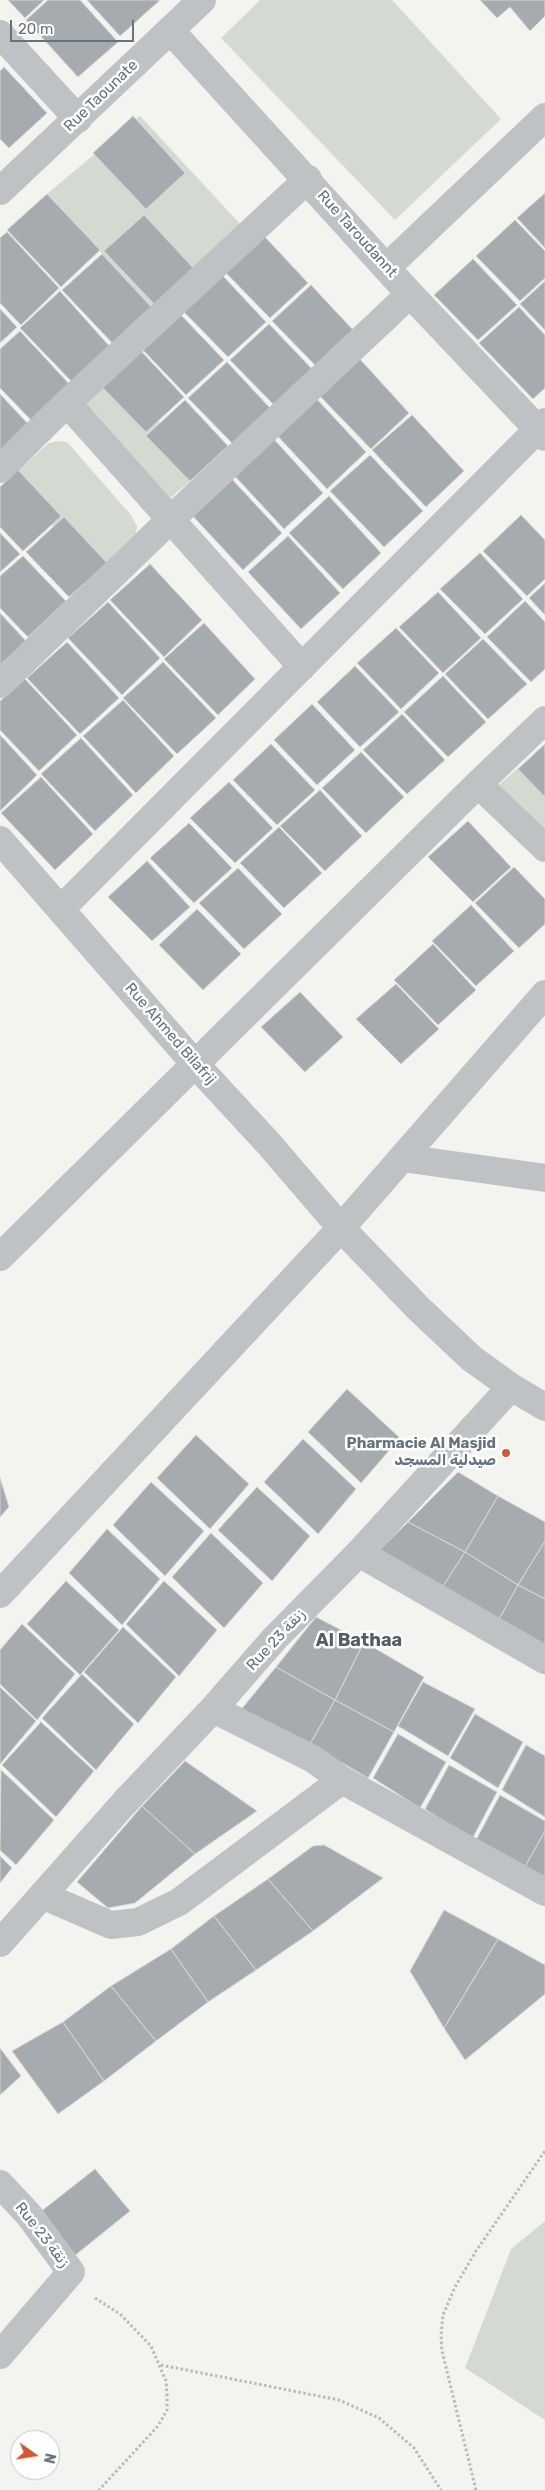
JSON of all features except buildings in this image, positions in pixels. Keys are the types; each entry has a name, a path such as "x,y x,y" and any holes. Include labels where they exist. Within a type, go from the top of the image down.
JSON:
{"street":[{"name":"Rue Taounate","path":"0,191 202,0"},
{"name":"Rue Taroudannt","path":"170,30 308,179 410,294 542,429"},
{"path":"0,34 78,119"},
{"path":"386,268 545,118"},
{"path":"0,470 67,403 308,179"},
{"path":"0,684 171,519 410,294"},
{"path":"67,403 302,668"},
{"path":"61,909 542,429"},
{"path":"0,1257 545,720"},
{"path":"478,784 545,848"},
{"name":"Rue Ahmed Bilafrij","path":"0,840 341,1228 418,1308 471,1358 511,1387 545,1407"},
{"path":"0,1594 341,1228 545,994"},
{"path":"402,1158 545,1178"},
{"name":"Rue 23 زنقة","path":"0,1943 44,1896 124,1803 213,1709 275,1638 359,1553 511,1387"},
{"path":"359,1553 545,1660"},
{"path":"213,1709 314,1759 342,1780 545,1892"},
{"path":"44,1896 111,1925 138,1922 179,1902 342,1780"},
{"name":"Rue 23 زنقة","path":"0,2184 29,2215 71,2272 0,2355"}],"path":[{"path":"476,2490 442,2350 443,2315 455,2287 476,2251 545,2151"},
{"path":"71,2272 96,2300 120,2314 151,2346 161,2365 166,2381 167,2410 158,2426 99,2490"},
{"path":"161,2365 339,2400 379,2418 414,2448 441,2490"}],"shaded area":[{"path":"260,0 392,0 501,119 395,220 221,38"},
{"path":"140,116 243,227 154,310 47,194"},
{"path":"116,374 203,470 167,501 83,404"},
{"path":"67,442 131,515 137,526 136,533 97,572 8,479 49,443"},
{"path":"545,744 545,830 499,785"},
{"path":"545,2221 545,2420 465,2368 511,2249"}],"place":[{"name":"Pharmacie Al Masjid صيدلية المسجد","path":"506,1453"}],"district":[{"name":"Al Bathaa","path":"359,1641"}]}
